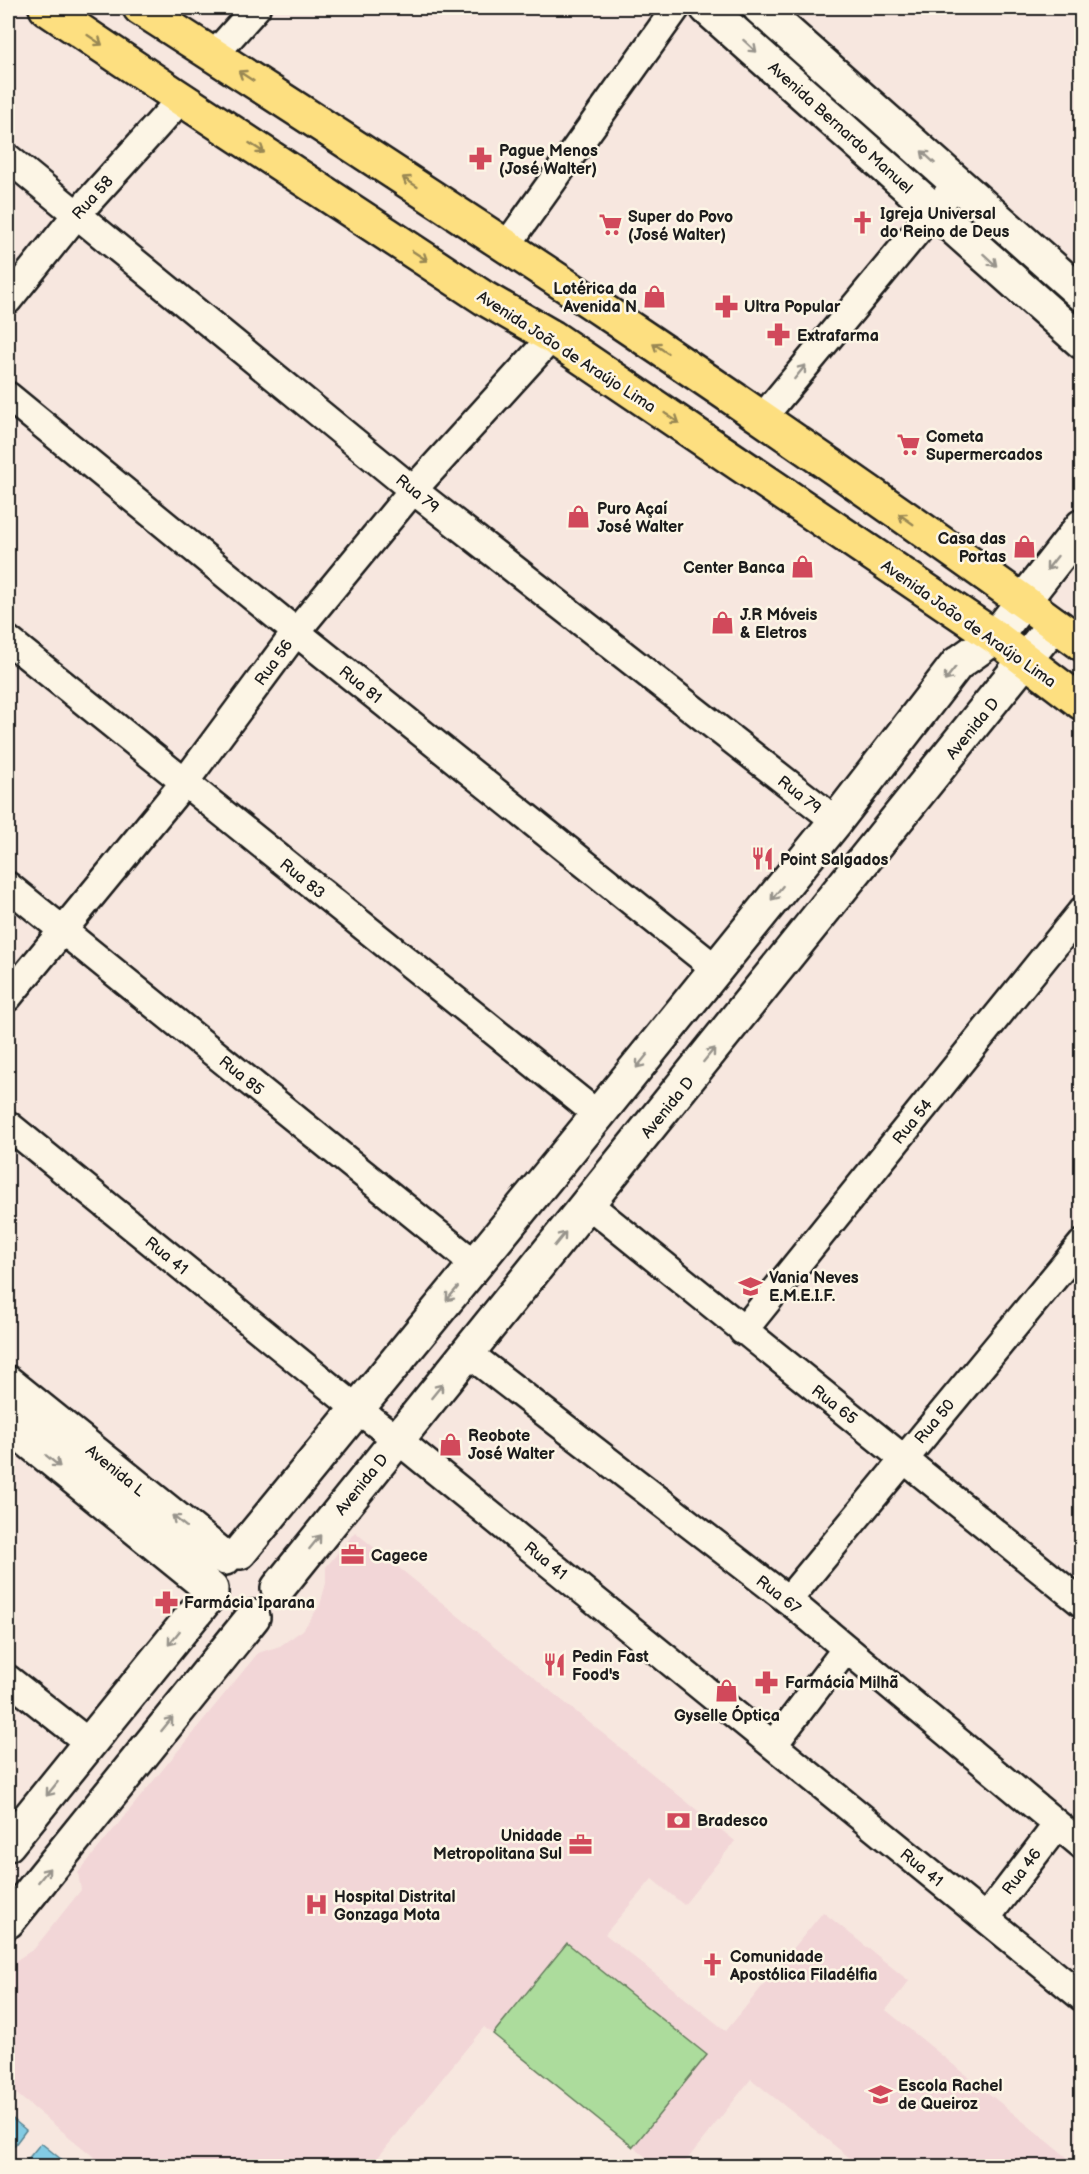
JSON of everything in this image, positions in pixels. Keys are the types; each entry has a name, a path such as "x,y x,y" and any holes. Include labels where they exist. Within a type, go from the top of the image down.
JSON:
{"main road":[{"name":"Avenida João de Araújo Lima","path":"46,8 484,298 552,338 995,638 1082,703"},
{"path":"140,8 507,245 763,417 1082,644"},
{"name":"Avenida Bernardo Manuel","path":"707,8 1082,342"},
{"path":"760,8 957,183 1078,284 1047,311"},
{"path":"232,1555 255,1552 273,1567 277,1577 278,1588 267,1610 246,1619 224,1612 216,1603 211,1591 212,1576 216,1567 232,1555 476,1265 836,821 957,664 995,638 1082,526"},
{"name":"Avenida D","path":"278,1588 1054,624"},
{"name":"Avenida L","path":"8,1383 232,1555"},
{"name":"Avenida L","path":"8,1424 211,1591"},
{"path":"8,1844 211,1591"},
{"path":"8,1919 253,1617"}],"street":[{"path":"214,55 256,8"},
{"path":"507,245 676,8"},
{"name":"Rua 58","path":"8,300 77,214 181,99"},
{"name":"Rua 79","path":"8,158 414,490 836,821"},
{"path":"763,417 933,209 957,183"},
{"name":"Rua 56","path":"8,998 184,783 296,632 414,490 552,338"},
{"name":"Rua 81","path":"8,396 296,632 716,969"},
{"name":"Rua 83","path":"8,640 598,1115"},
{"name":"Rua 85","path":"8,886 476,1265"},
{"name":"Rua 54","path":"743,1331 1082,911"},
{"name":"Rua 41","path":"8,1125 1082,1997"},
{"name":"Rua 65","path":"588,1204 1082,1603"},
{"name":"Rua 50","path":"788,1600 903,1458 1072,1276 1082,1244"},
{"name":"Rua 67","path":"468,1353 788,1600 1082,1845"},
{"path":"773,1745 846,1648"},
{"path":"8,1679 89,1743"},
{"name":"Rua 46","path":"986,1918 1057,1825"}],"shaded area":[{"path":"355,1532 735,1841 684,1905 652,1879 605,1934 726,2031 823,1912 909,1981 886,2010 1078,2166 860,2166 751,2079 682,2166 657,2166 484,2027 371,2166 105,2166 8,2087 8,1969 15,1961 34,1949 81,1890 78,1873 258,1653 280,1646 303,1630 320,1605 326,1583 326,1567"}],"green space":[{"path":"567,1943 707,2055 633,2147 493,2034"}],"water":[{"path":"8,2115 26,2130 8,2154"},
{"path":"41,2143 67,2164 65,2166 22,2166"}],"place":[{"name":"Pague Menos (José Walter)","path":"481,159"},
{"name":"Igreja Universal do Reino de Deus","path":"862,222"},
{"name":"Super do Povo (José Walter)","path":"610,225"},
{"name":"Lotérica da Avenida N","path":"655,297"},
{"name":"Ultra Popular","path":"726,306"},
{"name":"Extrafarma","path":"779,335"},
{"name":"Cometa Supermercados","path":"908,445"},
{"name":"Puro Açaí José Walter","path":"579,517"},
{"name":"Casa das Portas","path":"1024,547"},
{"name":"Center Banca","path":"803,567"},
{"name":"J.R Móveis & Eletros","path":"722,623"},
{"name":"Point Salgados","path":"762,859"},
{"name":"Vania Neves E.M.E.I.F.","path":"751,1286"},
{"name":"Reobote José Walter","path":"450,1444"},
{"name":"Cagece","path":"353,1555"},
{"name":"Farmácia Iparana","path":"166,1602"},
{"name":"Pedin Fast Food's","path":"554,1665"},
{"name":"Farmácia Milhã","path":"767,1682"},
{"name":"Gyselle Óptica","path":"727,1690"},
{"name":"Bradesco","path":"679,1820"},
{"name":"Unidade Metropolitana Sul","path":"580,1844"},
{"name":"Hospital Distrital Gonzaga Mota","path":"316,1905"},
{"name":"Comunidade Apostólica Filadélfia","path":"712,1965"},
{"name":"Escola Rachel de Queiroz","path":"880,2094"}]}
